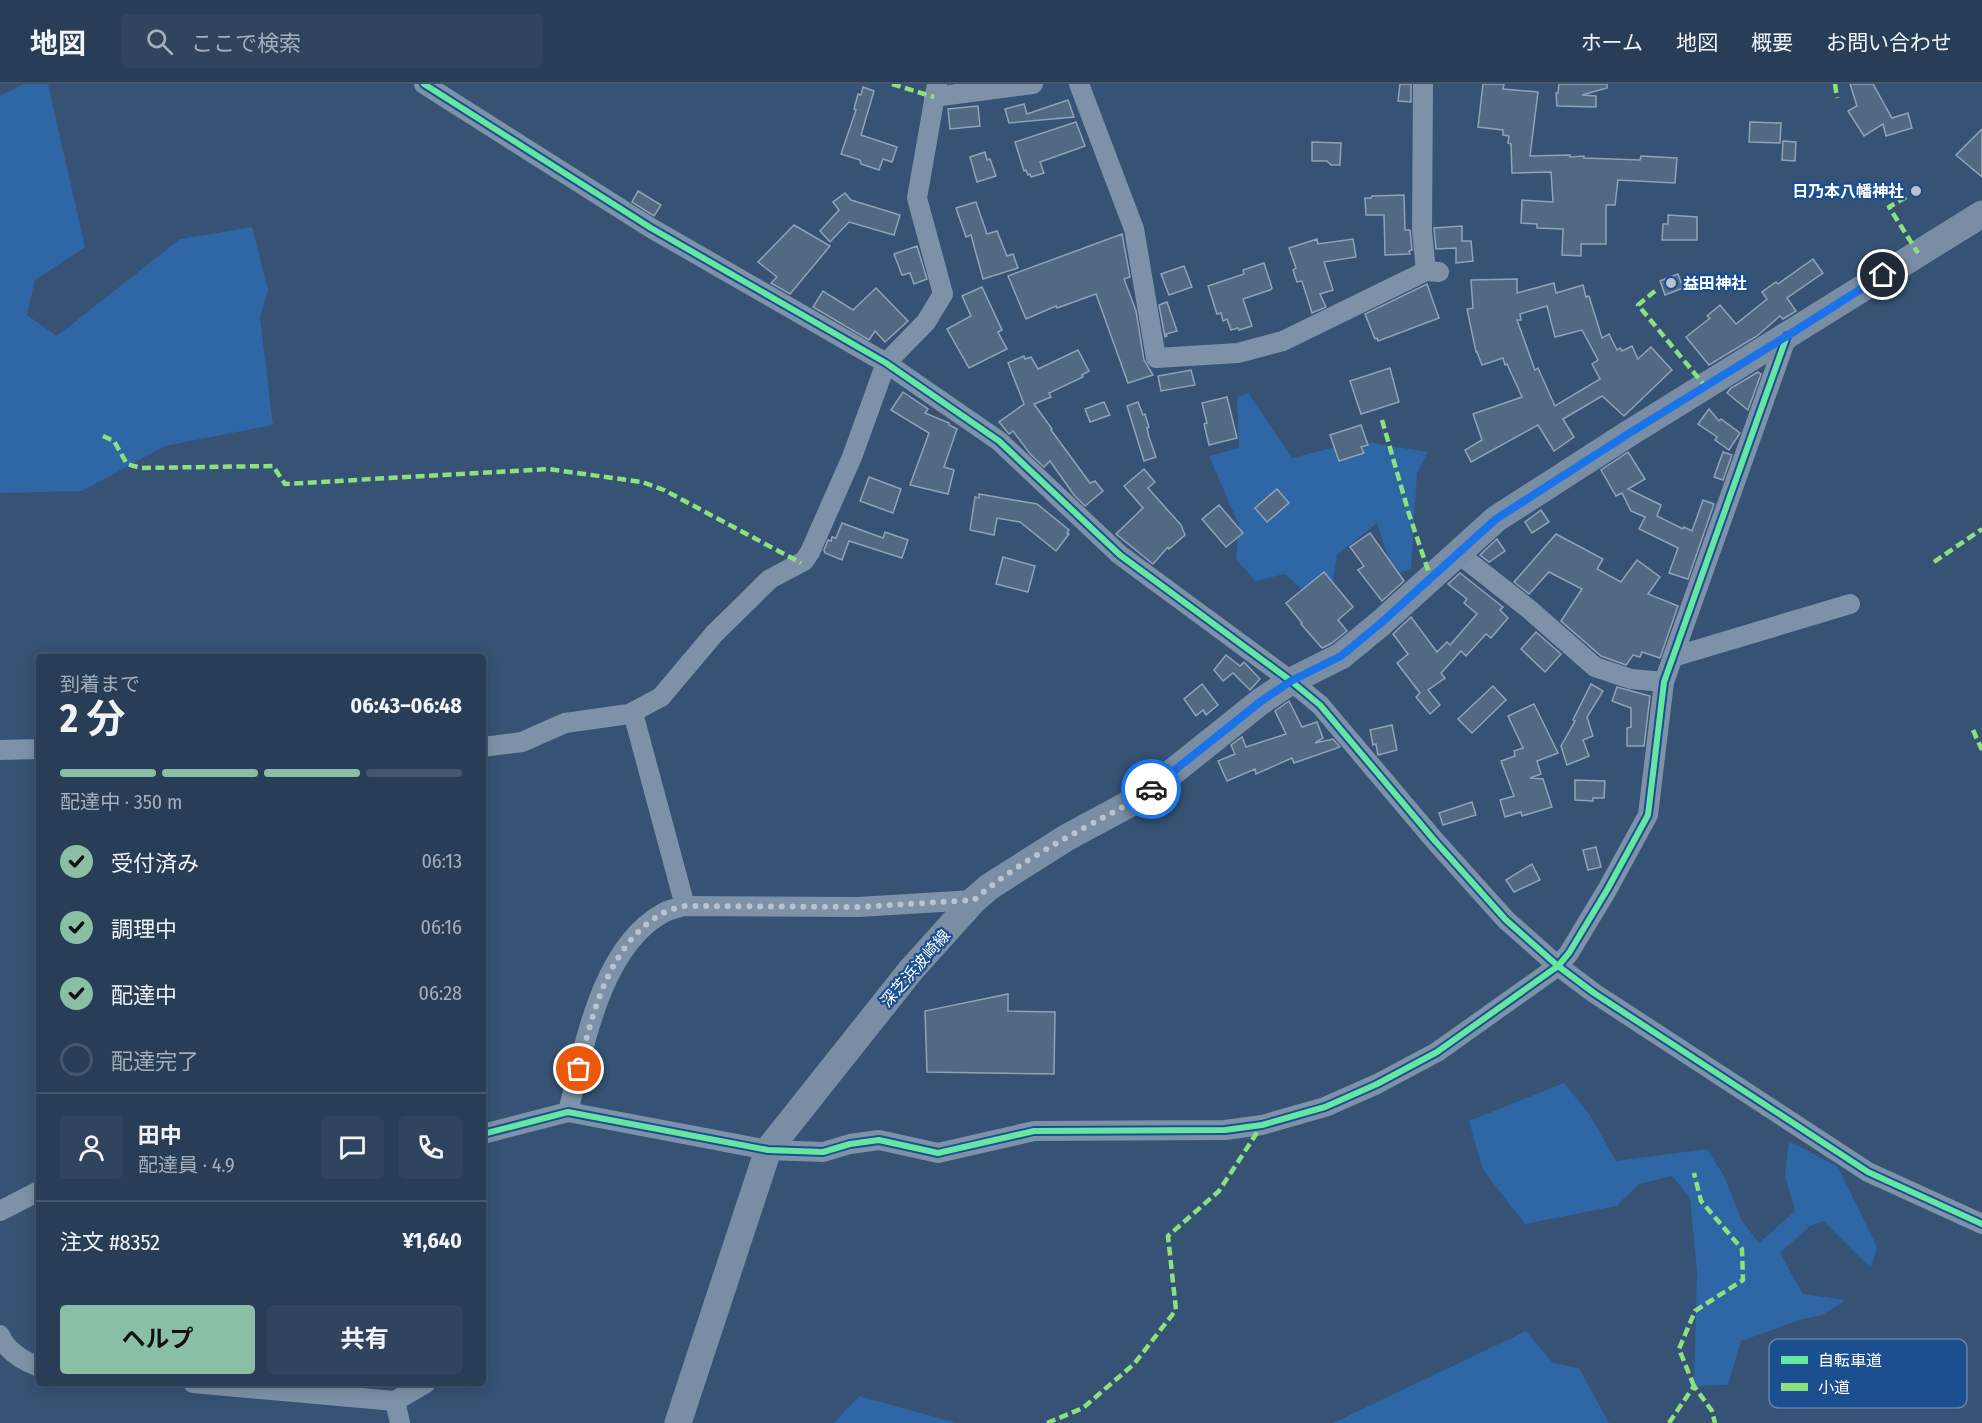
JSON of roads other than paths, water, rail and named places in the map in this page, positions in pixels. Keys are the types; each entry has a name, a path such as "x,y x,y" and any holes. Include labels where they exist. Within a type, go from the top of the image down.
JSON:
{"main road":[{"name":"深芝浜波崎線","path":"678,1423 768,1150 911,970 974,900 989,887 1066,838 1140,798 1260,702 1291,681 1341,656 1496,519 1628,434 1982,214"}],"street":[{"path":"424,84 651,228 886,363 999,441 1120,555 1291,681 1320,705 1435,841 1506,920 1558,966 1594,993 1868,1172 1982,1224"},
{"path":"486,747 522,742 565,723 633,713 661,697 714,633 770,579 804,561 852,457 886,363 926,322 943,294 917,198 935,90 1033,84"},
{"path":"1079,84 1134,229 1156,358 1238,353 1283,340 1432,272 1422,231 1423,84"},
{"path":"486,1133 568,1112 768,1150 823,1152 850,1144 879,1140 938,1153 1034,1131 1225,1130 1262,1125 1325,1107 1377,1084 1437,1052 1558,966 1569,953 1607,890 1648,814 1664,682 1787,336"},
{"path":"1459,554 1530,610 1595,667 1631,679 1664,682"},
{"path":"1673,657 1850,604"},
{"path":"633,713 685,906"},
{"path":"0,750 36,748"},
{"path":"568,1112 593,1018 612,970 626,946 645,926 664,912 685,906 858,907 974,900"},
{"path":"0,1211 36,1193"},
{"path":"0,1335 3,1342 18,1356 36,1365"},
{"path":"226,1386 394,1401 421,1386"},
{"path":"394,1401 400,1423"}],"place":[{"name":"日乃本八幡神社","path":"1916,191"},
{"name":"益田神社","path":"1671,283"}]}
